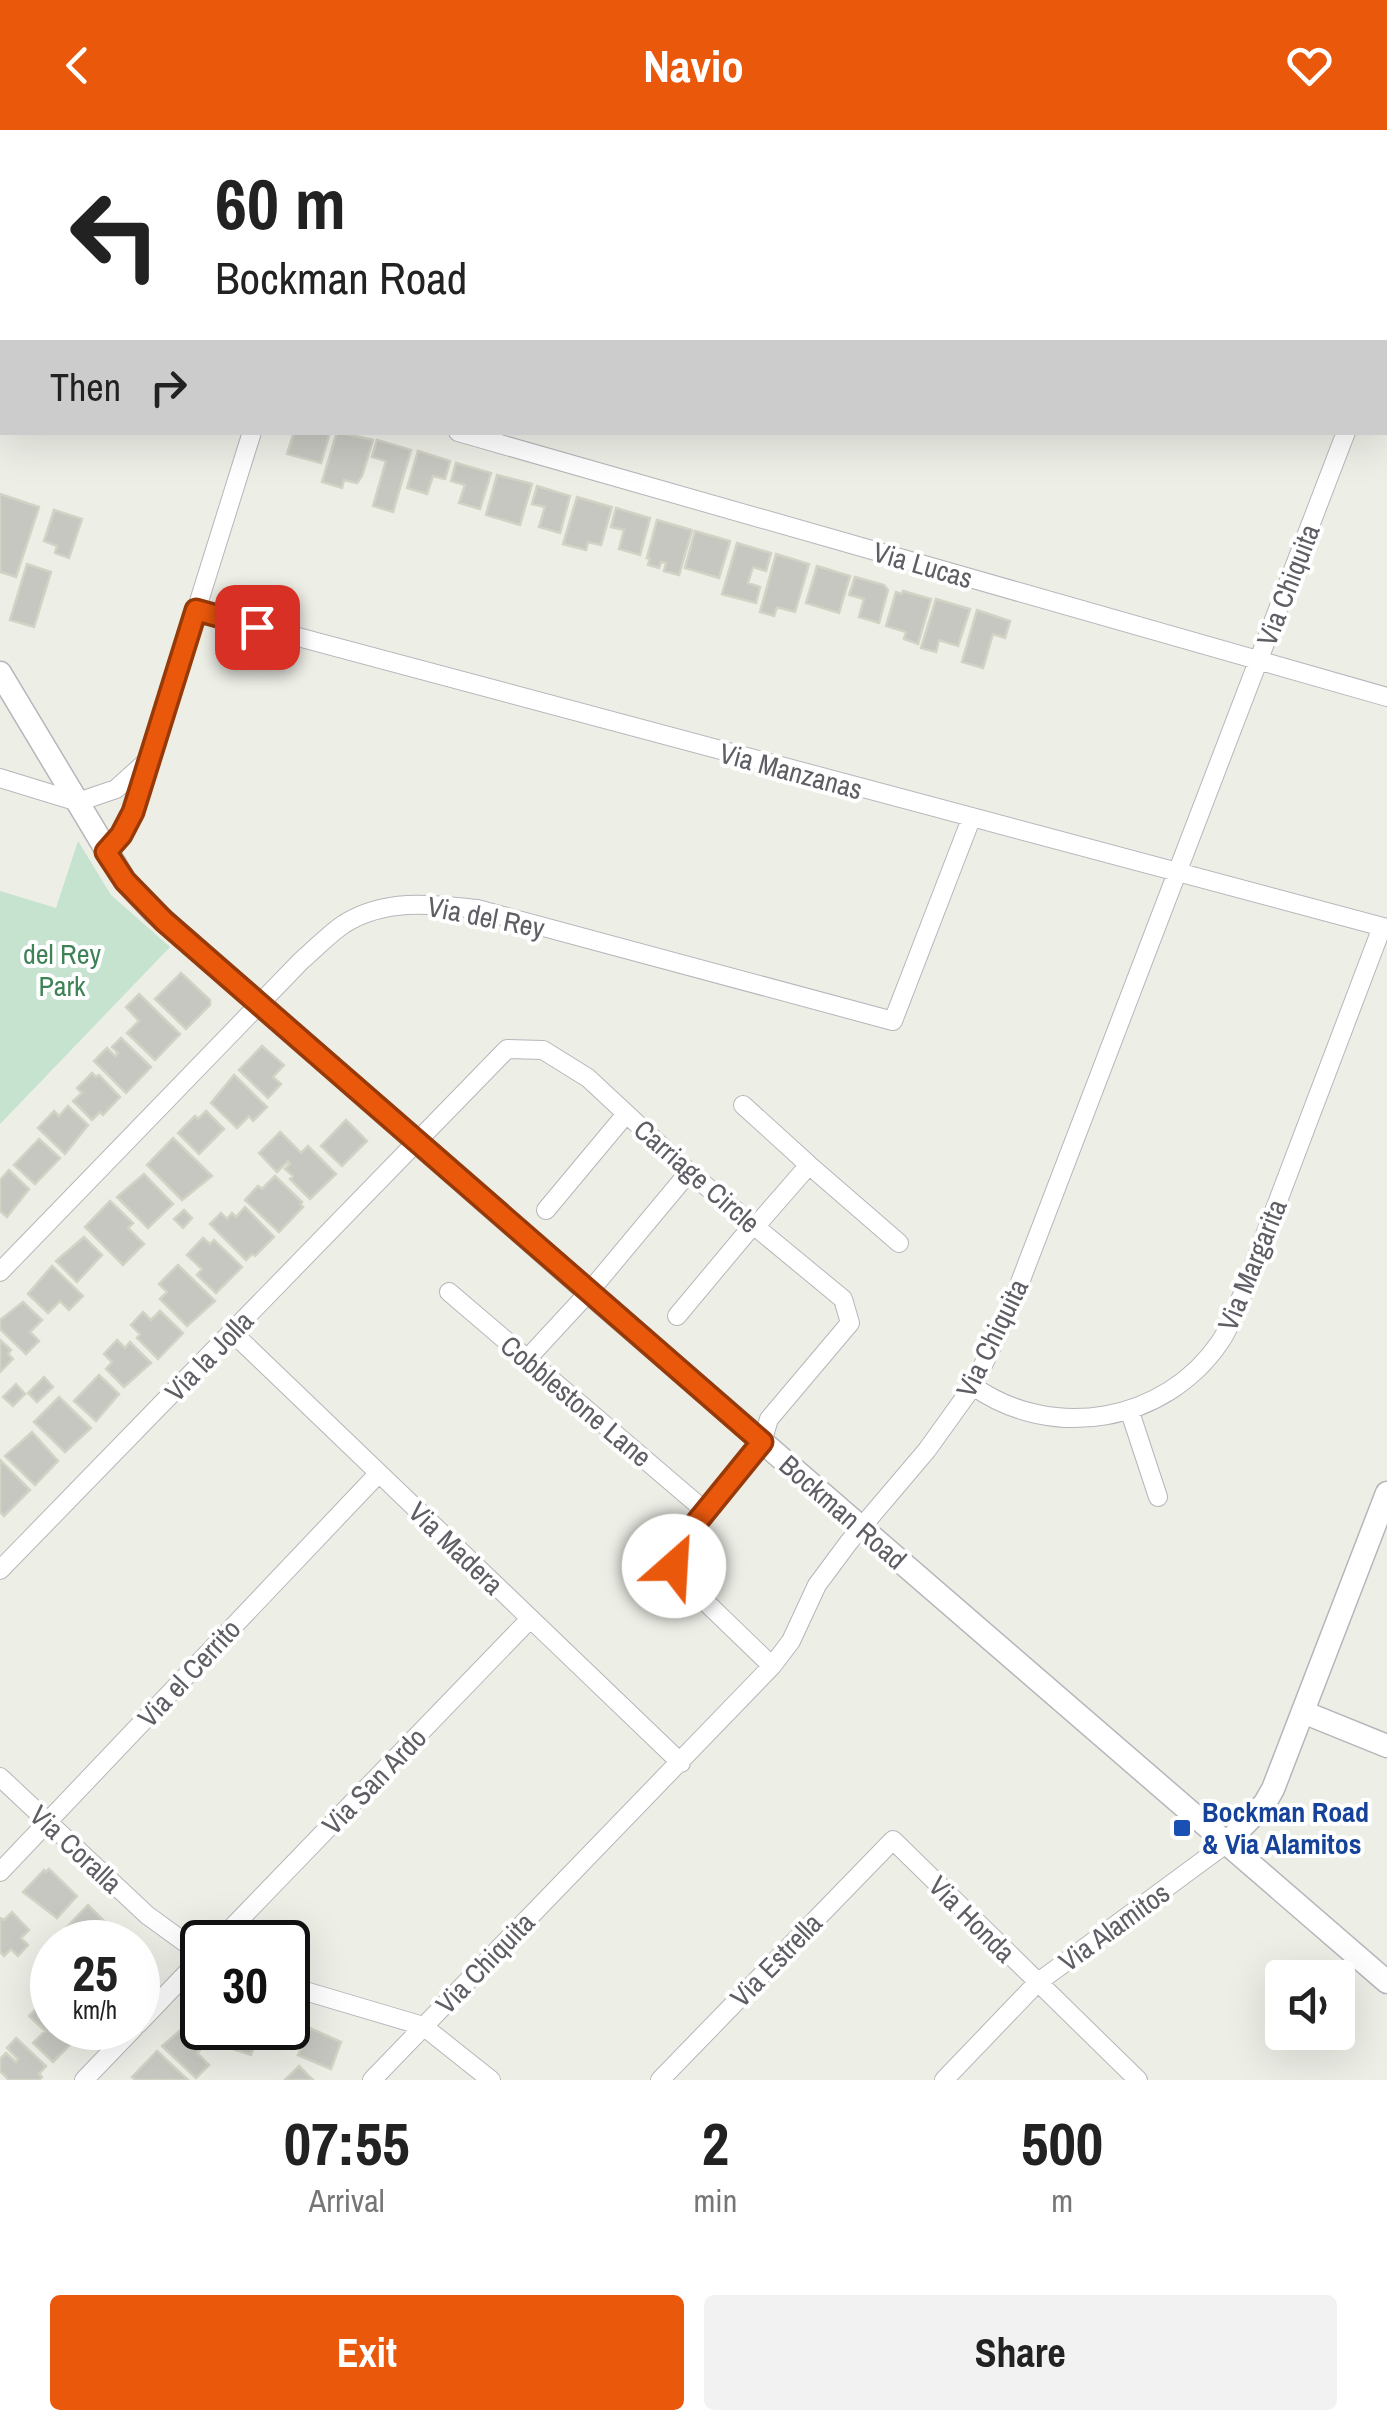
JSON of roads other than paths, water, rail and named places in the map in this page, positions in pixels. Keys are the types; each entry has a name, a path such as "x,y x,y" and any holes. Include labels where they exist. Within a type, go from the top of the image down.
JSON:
{"street":[{"path":"106,852 133,812 251,435"},
{"name":"Via Lucas","path":"469,435 1387,698"},
{"name":"Via Chiquita","path":"372,2080 772,1666 791,1641 816,1586 927,1450 973,1386 1009,1310 1345,435"},
{"name":"Via Manzanas","path":"196,610 1385,928"},
{"name":"Bockman Road","path":"0,673 106,852 125,881 154,912 1387,1982"},
{"path":"0,778 78,802 116,789 152,756"},
{"name":"Via del Rey","path":"0,1272 301,961 345,923 382,908 414,902 477,909 893,1021 971,819"},
{"name":"Via Margarita","path":"973,1386 990,1398 1041,1416 1091,1419 1130,1412 1176,1388 1220,1343 1385,928"},
{"name":"Carriage Circle","path":"416,1140 507,1049 543,1050 588,1078 689,1172 843,1299 850,1323 769,1419 762,1442"},
{"path":"744,1106 899,1243"},
{"path":"546,1210 626,1114"},
{"name":"Via la Jolla","path":"0,1570 416,1140"},
{"path":"677,1316 809,1166"},
{"path":"527,1359 689,1172"},
{"name":"Cobblestone Lane","path":"448,1292 704,1510"},
{"name":"Via Madera","path":"232,1332 681,1763"},
{"path":"1130,1412 1158,1497"},
{"path":"762,1442 675,1549 674,1566 685,1582 772,1666"},
{"name":"Via el Cerrito","path":"0,1872 378,1474"},
{"name":"Via Alamitos","path":"944,2080 1037,1983 1227,1843 1265,1803 1387,1494"},
{"name":"Via San Ardo","path":"239,1920 530,1619"},
{"path":"1304,1712 1387,1746"},
{"name":"Via Coralla","path":"0,1777 146,1915 180,1940"},
{"name":"Via Honda","path":"892,1840 1138,2080"},
{"name":"Via Estrella","path":"660,2080 892,1840"},
{"path":"160,2001 180,1979"},
{"path":"310,1992 424,2026 491,2080"},
{"path":"84,2080 113,2050"}],"place":[{"name":"Bockman Road & Via Alamitos","path":"1182,1828"}],"park label":[{"name":"del Rey Park","path":"62,970"}]}
